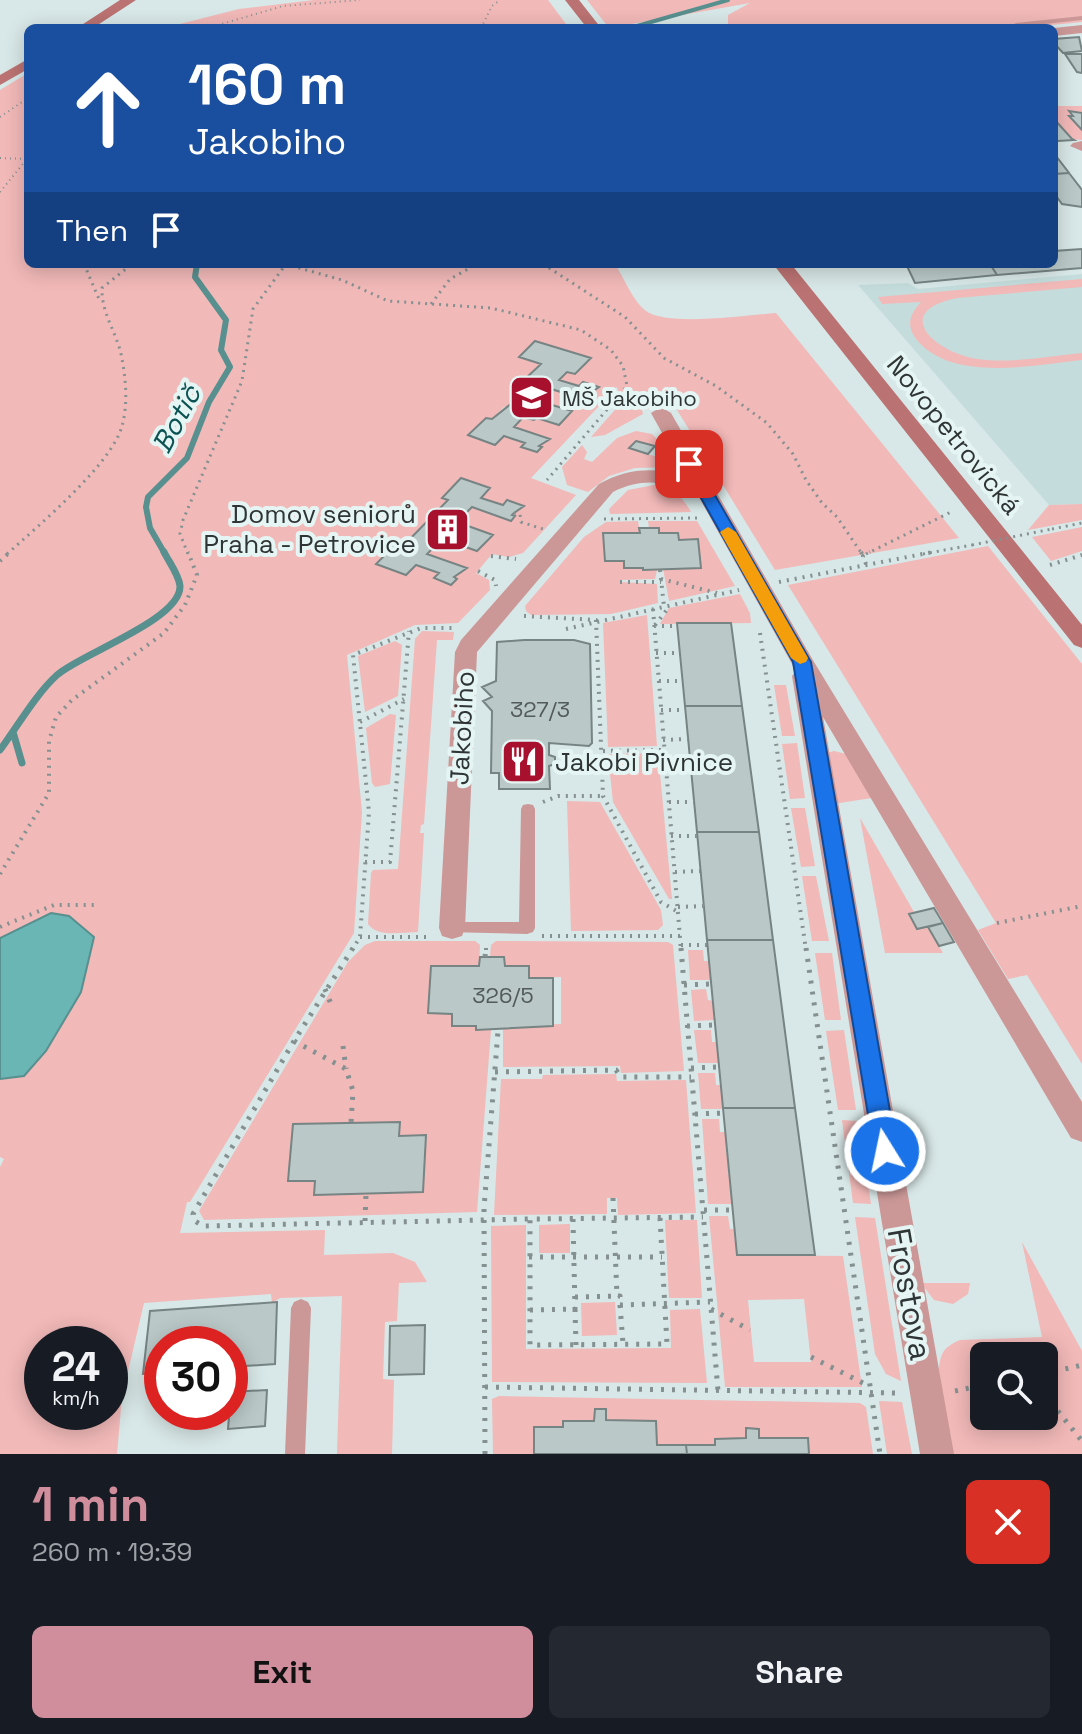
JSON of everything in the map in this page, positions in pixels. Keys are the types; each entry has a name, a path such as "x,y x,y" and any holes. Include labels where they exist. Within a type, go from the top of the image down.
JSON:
{"main road":[{"path":"90,24 129,0"},
{"path":"572,0 591,24"},
{"path":"0,81 24,66"},
{"name":"Novopetrovická","path":"785,268 1082,640"}],"street":[{"path":"1058,32 1082,29"},
{"path":"661,413 698,498 802,662 1082,1129"},
{"name":"Jakobiho","path":"452,928 466,652 478,634 606,488 621,479 648,474 675,477 698,498"},
{"name":"Frostova","path":"802,662 937,1454"}],"lane":[{"path":"1025,24 1082,18"},
{"name":"Jakobiho","path":"452,928 527,928 528,809"},
{"path":"295,1454 301,1308"}],"path":[{"path":"222,24 283,6 360,0"},
{"path":"483,24 492,6 500,0"},
{"path":"0,117 24,101"},
{"path":"0,158 24,159"},
{"path":"0,192 24,163"},
{"path":"0,561 99,468 121,433 128,400 122,355 86,268"},
{"path":"100,301 102,288 127,268"},
{"path":"0,874 49,793 49,741 56,717 72,700 164,633 185,605 197,575 180,534 183,520 242,381 253,309 283,268"},
{"path":"300,268 342,280 388,301 491,308 568,325 611,350 623,366 627,386 547,480"},
{"path":"431,304 450,280 466,268"},
{"path":"549,268 625,317 664,358 716,386 767,423 793,454 806,480 837,517 866,565"},
{"path":"698,498 699,518 706,530"},
{"path":"863,556 953,511"},
{"path":"514,513 520,514 521,522 549,531"},
{"path":"612,518 699,518"},
{"path":"643,518 644,528"},
{"path":"884,562 1082,523"},
{"path":"1050,565 1082,555"},
{"path":"491,556 509,559 526,556"},
{"path":"566,629 662,606 660,570"},
{"path":"478,571 495,580 494,593"},
{"path":"735,577 742,589"},
{"path":"620,582 661,580 721,594"},
{"path":"654,626 671,605"},
{"path":"653,609 718,1391"},
{"path":"596,620 603,796 661,902 678,910 704,906"},
{"path":"654,626 677,626"},
{"path":"478,634 461,627 421,628 353,655 369,812 360,937 325,989 196,1205 195,1221 203,1226 365,1221 440,1223 484,1219 660,1218 733,1210"},
{"path":"759,628 880,1454"},
{"path":"365,862 390,862 409,631"},
{"path":"656,653 679,653"},
{"path":"659,681 682,681"},
{"path":"360,722 404,699"},
{"path":"661,710 685,710"},
{"path":"663,740 688,739"},
{"path":"602,751 664,750"},
{"path":"666,770 691,770"},
{"path":"528,809 558,796 603,796"},
{"path":"669,802 694,802"},
{"path":"671,836 697,836"},
{"path":"674,872 700,871"},
{"path":"0,927 54,905 94,905"},
{"path":"997,923 1082,906"},
{"path":"681,945 708,945"},
{"path":"485,957 486,950"},
{"path":"684,985 712,984"},
{"path":"325,989 333,1009"},
{"path":"687,1026 715,1025"},
{"path":"485,1454 484,1219 498,1031"},
{"path":"294,1041 346,1069"},
{"path":"343,1046 353,1091 351,1123"},
{"path":"691,1068 719,1067"},
{"path":"495,1072 616,1070 621,1077 691,1077"},
{"path":"695,1114 724,1113"},
{"path":"365,1221 366,1194"},
{"path":"613,1198 617,1296 620,1296 623,1344"},
{"path":"530,1219 530,1345 576,1345 667,1344 660,1218"},
{"path":"573,1219 576,1345"},
{"path":"529,1257 662,1257"},
{"path":"575,1297 617,1296"},
{"path":"620,1305 711,1306 750,1330"},
{"path":"530,1310 575,1309"},
{"path":"811,1357 869,1389"},
{"path":"1058,1371 1082,1365"},
{"path":"485,1387 718,1391 869,1389 927,1393 970,1387"},
{"path":"1058,1411 1082,1441"}],"shaded area":[{"path":"314,0 548,0 566,24 180,24 239,9"},
{"path":"587,0 1082,0 1082,22 1058,24 728,24 728,15 750,3 632,24 606,24"},
{"path":"24,75 24,268 617,268 637,301 646,311 657,316 709,319 776,313 959,538 775,570 674,405 642,410 643,414 605,435 591,437 621,403 617,387 531,478 576,495 523,553 509,557 492,554 476,573 489,580 490,590 458,623 415,625 347,655 362,812 354,933 190,1202 187,1202 180,1233 325,1230 324,1255 393,1253 415,1262 427,1282 399,1283 397,1321 385,1322 383,1379 394,1380 392,1454 337,1454 342,1296 280,1298 272,1303 271,1294 144,1303 128,1371 128,1326 24,1326 24,1430 119,1430 117,1454 0,1454 0,1167 4,1159 0,1157 0,1079 24,1076 51,913 0,938 0,90","holes":["590,359 575,374 567,372 559,380 579,386 599,387 589,394 591,396 587,400 551,389 539,401 572,411 534,420 526,414 514,427 549,439 539,446 541,448 537,452 522,447 525,443 504,436 495,444 468,435 486,418 492,419 504,407 509,408 529,382 524,380 541,364","490,488 481,498 503,505 508,500 524,506 514,513 511,521 472,507 457,522 492,535 477,551 454,543 451,546 444,544 446,540 442,539 427,554 466,568 454,577 457,579 451,584 434,578 439,573 416,565 406,575 377,564 404,545 448,500 443,498"]},
{"path":"1058,106 1082,106 1082,113 1069,112 1082,130 1082,140 1072,139 1058,123"},
{"path":"1082,274 1082,504 1049,505 858,285 908,283 918,289"},
{"path":"1082,279 1082,287 957,298 937,304 926,313 923,322 926,332 947,349 962,355 1003,361 1082,353 1082,360 1018,367 971,366 950,362 931,353 916,339 910,324 921,302 882,304 878,297"},
{"path":"636,431 652,434 661,443 655,446 636,441 630,448 669,461 674,467 635,468 609,476 588,492 567,485 562,467 582,445 587,452 584,459 592,462 617,438"},
{"path":"654,485 676,494 691,512 610,514 609,509 628,490"},
{"path":"1082,504 1082,520 1028,530 1049,505"},
{"path":"638,521 640,533 603,534 605,561 624,561 625,568 657,570 655,579 620,580 657,584 658,603 611,614 531,615 526,611 525,606 584,537 606,522"},
{"path":"648,521 697,521 735,586 669,601 663,568 697,539 679,540 678,533 659,533 659,528 649,528"},
{"path":"1082,527 1082,551 1051,561 1032,537"},
{"path":"988,546 1082,664 1082,1064 1027,975 1008,979 978,930 996,923 788,585"},
{"path":"740,594 750,613 751,623 660,624 669,608"},
{"path":"647,615 657,746 608,747 603,623"},
{"path":"422,631 454,632 453,640 437,640 424,824 420,833 424,833 418,932 384,933 368,924 371,873 373,870 398,869 415,639"},
{"path":"395,641 402,645 398,696 365,712 358,656"},
{"path":"774,685 786,685 795,736 782,736"},
{"path":"390,714 396,715 390,784 375,787 366,728"},
{"path":"797,743 805,798 790,799 782,744"},
{"path":"658,753 672,899 669,899 613,802 608,754"},
{"path":"827,753 846,754 872,798 833,804"},
{"path":"567,801 600,802 661,910 663,925 658,930 571,931"},
{"path":"791,808 805,808 815,866 801,867"},
{"path":"860,818 914,912 909,914 917,929 928,927 943,953 885,953"},
{"path":"802,876 816,876 829,941 812,941"},
{"path":"375,941 475,941 480,945 479,966 431,966 428,1013 452,1014 452,1026 476,1026 477,1030 491,1030 477,1212 204,1220 199,1211 348,962 365,945","holes":["399,1122 399,1136 423,1192 315,1195 315,1181 288,1181 293,1124"]},
{"path":"496,941 668,942 673,945 684,1071 621,1073 620,1066 503,1067 503,1026 561,1024 561,977 529,978 528,966 505,966 490,957 491,945"},
{"path":"688,950 703,950 704,961 709,961 711,980 690,980"},
{"path":"815,953 832,953 841,1020 825,1020"},
{"path":"706,989 708,1000 713,1001 715,1020 694,1021 691,990"},
{"path":"694,1030 711,1030 712,1042 717,1042 719,1063 698,1063"},
{"path":"844,1030 856,1110 838,1110 826,1031"},
{"path":"698,1073 715,1073 716,1085 721,1085 723,1109 701,1109"},
{"path":"616,1074 617,1081 686,1080 696,1213 618,1215 617,1198 607,1198 607,1214 494,1215 501,1079"},
{"path":"702,1119 719,1119 720,1132 726,1132 733,1204 708,1204"},
{"path":"842,1120 859,1121 871,1204 853,1203"},
{"path":"709,1216 728,1216 730,1229 735,1229 738,1255 843,1256 862,1387 725,1387","holes":["804,1299 811,1362 754,1362 748,1300"]},
{"path":"855,1217 875,1218 901,1381 886,1374 875,1354"},
{"path":"665,1220 697,1220 702,1298 669,1298"},
{"path":"570,1224 570,1253 539,1253 539,1225"},
{"path":"526,1225 526,1349 671,1348 670,1310 700,1309 707,1383 492,1382 491,1226"},
{"path":"1022,1242 1082,1351 1082,1454 951,1454 939,1370 944,1351 960,1340 1042,1337"},
{"path":"921,1283 970,1283 968,1294 953,1304 934,1300"},
{"path":"615,1302 617,1335 582,1336 581,1303"},
{"path":"499,1396 860,1403 866,1407 873,1454 809,1454 807,1438 759,1438 758,1429 746,1428 746,1438 716,1439 715,1445 657,1445 655,1421 606,1420 606,1409 595,1409 594,1421 564,1421 563,1427 534,1427 534,1454 493,1454 492,1399"},
{"path":"879,1401 902,1402 912,1454 887,1454"}],"water":[{"path":"51,913 69,916 94,937 81,992 46,1051 24,1076 0,1079 0,938"}],"building":[{"path":"1079,37 1082,51 1063,53 1058,47 1058,39"},
{"path":"1065,54 1082,54 1082,73 1077,72"},
{"path":"1069,111 1082,113 1082,130 1069,116 1073,116"},
{"path":"1058,123 1072,139 1058,141"},
{"path":"1058,159 1069,173 1058,174"},
{"path":"1069,173 1082,190 1082,207 1062,204 1058,198 1058,174"},
{"path":"1082,249 1082,268 997,275 993,268 1058,268 1058,251"},
{"path":"908,268 993,268 997,275 915,283"},
{"name":"MŠ Jakobiho","path":"535,341 591,358 575,374 567,372 559,380 579,386 583,382 599,387 589,394 592,395 587,400 551,389 539,401 572,411 559,425 526,418 530,415 526,414 514,427 550,439 539,446 542,447 537,452 521,447 525,443 504,436 495,445 468,435 486,418 492,419 522,395 517,394 529,382 524,380 541,364 519,357"},
{"path":"636,441 655,446 648,454 629,448"},
{"name":"Domov seniorů Praha - Petrovice","path":"461,478 490,488 481,498 503,505 507,500 524,506 512,515 515,516 511,521 472,507 457,522 493,535 477,551 454,543 451,547 443,544 446,540 442,539 427,554 467,568 454,577 457,579 451,585 434,578 439,573 416,565 406,575 376,564 397,543 404,545 448,500 442,498"},
{"path":"639,528 659,528 659,533 678,533 679,540 698,539 701,568 643,570 624,568 624,561 605,561 603,533 640,533"},
{"path":"677,623 731,623 742,706 685,706"},
{"path":"574,640 590,644 592,743 589,746 549,743 549,755 555,757 555,764 549,766 550,789 499,789 499,773 491,773 492,711 483,701 492,697 482,687 496,681 497,642"},
{"path":"685,706 742,706 759,832 697,832"},
{"path":"697,832 759,832 773,940 707,940"},
{"path":"934,908 943,923 917,929 909,914"},
{"path":"943,923 954,942 939,946 928,927"},
{"path":"707,940 773,940 795,1108 723,1108"},
{"path":"480,957 504,957 505,966 529,966 529,978 553,978 553,1026 476,1030 476,1026 452,1026 452,1014 428,1013 431,966 479,966"},
{"path":"723,1108 795,1108 815,1255 737,1255"},
{"path":"400,1122 399,1136 426,1135 423,1192 314,1195 315,1181 288,1181 293,1124"},
{"path":"277,1302 275,1364 248,1366 248,1326 148,1326 150,1311"},
{"path":"425,1325 424,1374 389,1375 390,1326"},
{"path":"267,1390 265,1426 248,1427 248,1391"},
{"path":"595,1409 606,1409 606,1420 656,1421 657,1445 686,1445 687,1454 534,1454 534,1427 563,1427 563,1421 594,1421"},
{"path":"746,1428 759,1429 759,1438 808,1438 809,1454 687,1454 686,1445 715,1445 715,1439 746,1438"}],"waterway":[{"name":"Botič","path":"644,24 728,0"},
{"name":"Botič","path":"165,554 150,528 146,507 148,497 187,458 209,402 230,367 221,350 226,320 195,277 196,268"},
{"name":"Botič","path":"0,750 34,701 57,675 148,624 176,599 179,582 164,552"},
{"path":"13,732 22,763"}],"slow traffic":[{"path":"728,532 800,658"}],"place":[{"name":"MŠ Jakobiho","path":"531,398"},
{"name":"Domov seniorů Praha - Petrovice","path":"447,529"},
{"name":"Jakobi Pivnice","path":"524,762"}],"route":[{"path":"689,464 802,662 885,1151"}]}
